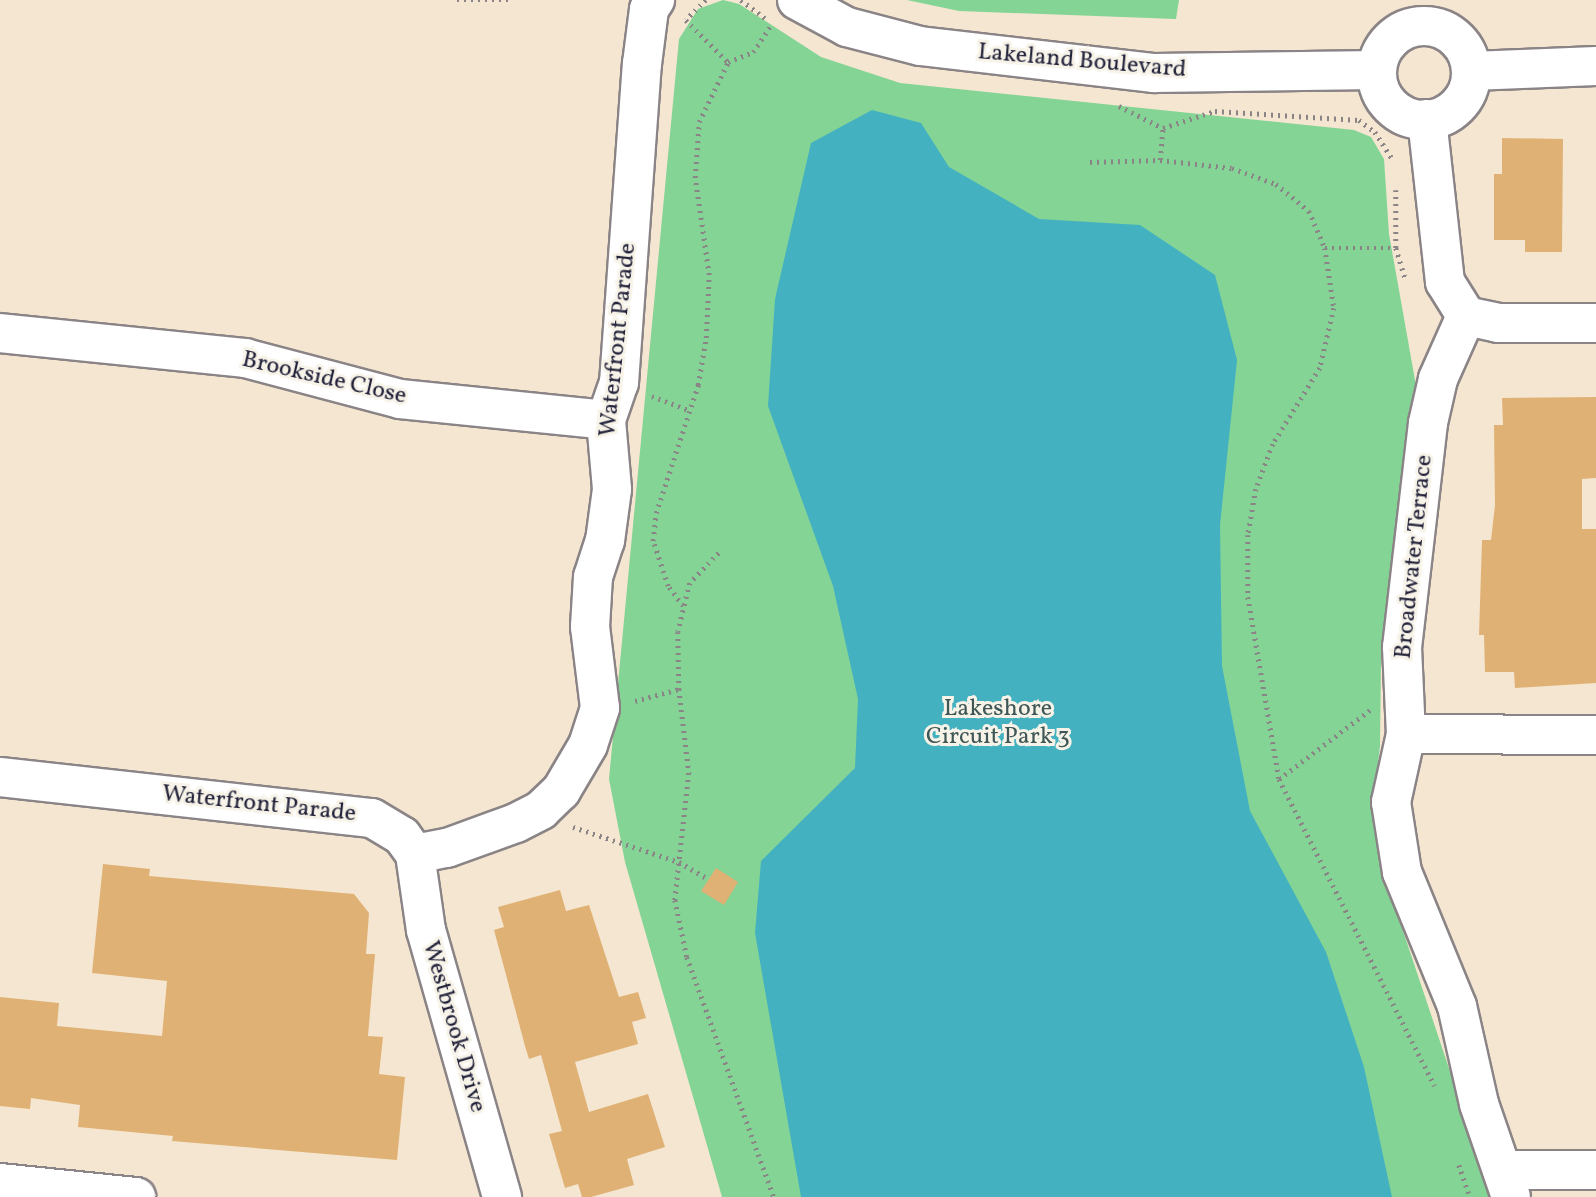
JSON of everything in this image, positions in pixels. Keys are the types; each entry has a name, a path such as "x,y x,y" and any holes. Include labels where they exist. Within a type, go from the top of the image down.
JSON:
{"street":[{"name":"Waterfront Parade","path":"0,777 372,818 402,836 415,854 447,848 541,810 561,790 581,757 600,708 590,627 593,577 605,541 612,489 606,420 619,383 642,64 649,9 655,0"},
{"path":"1425,13 1462,45 1472,71 1464,99 1441,117 1427,119 1397,111 1382,93 1377,70 1387,43 1425,13"},
{"name":"Lakeland Boulevard","path":"785,18 847,27 920,46 1154,73 1377,70"},
{"path":"1472,71 1596,66"},
{"path":"1427,119 1445,282 1459,305 1497,323 1596,323"},
{"name":"Broadwater Terrace","path":"1459,305 1428,423 1402,647 1406,734 1391,802 1394,837 1402,872 1457,1006 1479,1104 1506,1184"},
{"name":"Brookside Close","path":"0,334 245,358 279,363 358,391 390,397 606,420"},
{"path":"1406,734 1596,735"},
{"name":"Westbrook Drive","path":"415,854 426,930 502,1197"},
{"path":"1506,1184 1596,1170"},
{"path":"0,1183 136,1197"}],"path":[{"path":"457,0 513,0"},
{"path":"706,0 686,20 728,62"},
{"path":"683,606 660,568 653,541 656,513 698,385 706,338 709,275 695,150 705,104 728,62 753,52 785,18 741,0"},
{"path":"1109,102 1163,128 1214,111 1359,120 1389,148 1396,167"},
{"path":"1160,160 1163,128"},
{"path":"1090,162 1160,160 1232,168 1276,184 1308,211 1325,248 1334,307 1320,368 1273,443 1256,489 1248,535 1248,597 1279,779 1438,1094"},
{"path":"1396,181 1396,248 1413,304 1459,305"},
{"path":"1325,248 1396,248"},
{"path":"719,553 698,571 683,606 678,632 679,689 689,773 675,900 687,957 774,1197"},
{"path":"1279,779 1405,684"},
{"path":"600,708 679,689"},
{"path":"541,810 558,822 679,862 709,879"},
{"path":"1457,1158 1470,1197"}],"green space":[{"name":"Lakeshore Circuit Park 3","path":"723,0 739,4 821,57 900,83 1354,130 1371,137 1384,159 1389,234 1418,397 1381,659 1380,746 1373,807 1384,874 1492,1197 722,1197 625,862 609,779 679,39 698,9"},
{"path":"907,0 1179,0 1176,19 959,11"}],"water":[{"path":"872,110 921,123 949,167 1039,219 1140,225 1215,275 1237,360 1220,525 1222,666 1250,811 1326,952 1364,1067 1392,1197 801,1197 755,933 761,861 855,768 858,699 833,586 768,406 775,299 811,143"}],"building":[{"path":"1502,138 1563,139 1562,252 1525,252 1525,240 1494,240 1494,174 1502,174"},
{"path":"1596,397 1596,478 1582,479 1582,529 1596,529 1596,683 1515,688 1514,672 1485,672 1484,635 1479,635 1482,540 1491,540 1495,505 1494,425 1503,425 1502,398"},
{"path":"103,864 150,869 149,876 354,894 369,913 366,954 375,954 368,1036 383,1037 379,1074 405,1077 397,1160 172,1141 173,1136 78,1127 80,1105 31,1098 30,1109 0,1106 0,997 59,1003 57,1026 162,1036 167,981 92,973"},
{"path":"716,868 738,882 724,905 701,891"},
{"path":"560,890 566,911 589,905 619,997 638,992 646,1018 632,1022 638,1044 575,1062 589,1112 648,1094 665,1147 627,1159 634,1185 591,1197 582,1197 578,1184 565,1188 549,1134 562,1131 541,1055 529,1059 494,930 504,927 498,907"}]}
